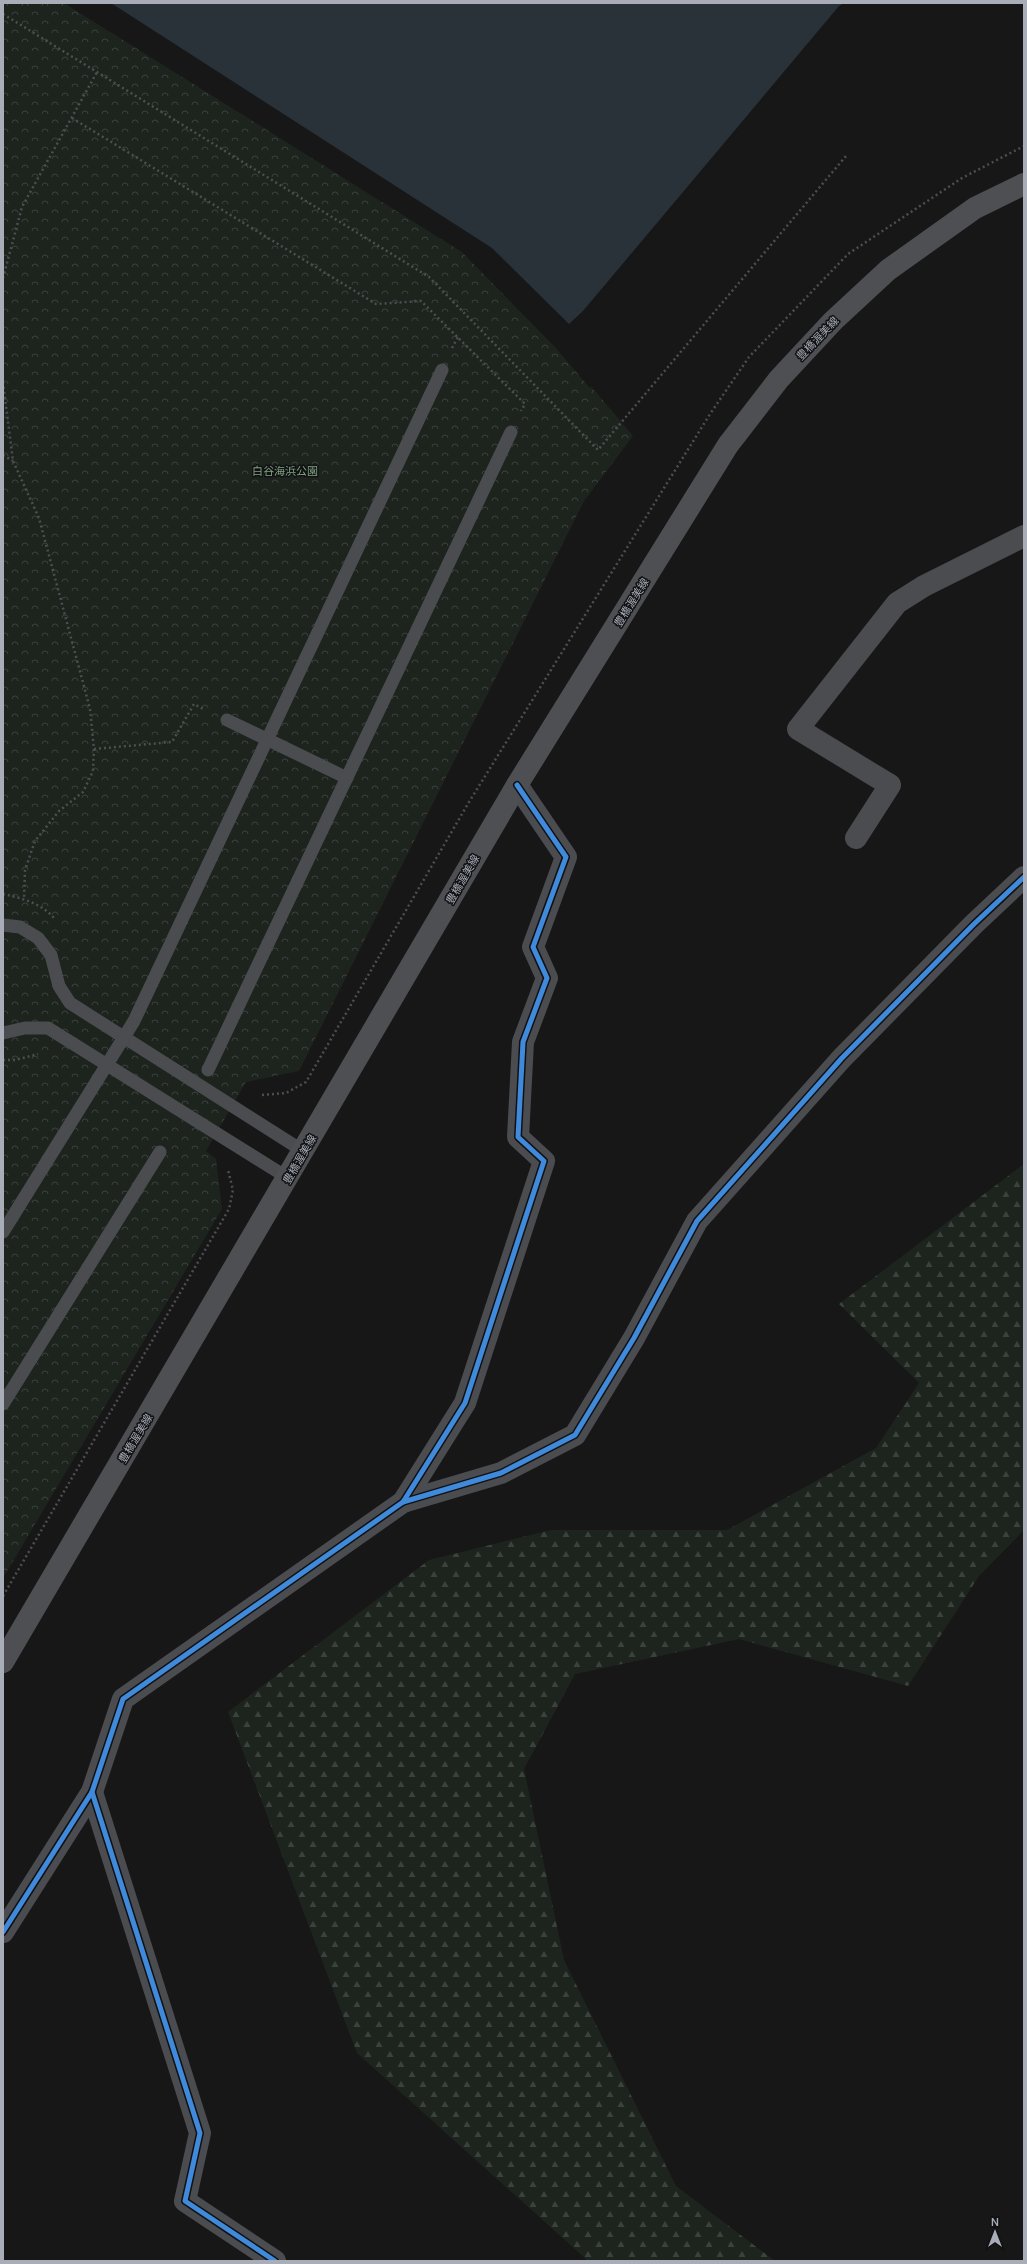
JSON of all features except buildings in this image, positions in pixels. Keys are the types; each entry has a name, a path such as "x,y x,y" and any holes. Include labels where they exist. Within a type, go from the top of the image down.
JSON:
{"main road":[{"name":"豊橋渥美線","path":"3,1662 517,785 728,446 779,378 833,321 888,270 975,208 1024,184"}],"street":[{"path":"856,838 890,785 798,729 897,602 924,586 1024,536"},
{"path":"403,1502 464,1403 544,1161 518,1137 523,1042 547,978 533,947 566,858 517,785"},
{"path":"3,1932 92,1792 123,1700 403,1502 501,1473 575,1435 634,1338 698,1221 842,1058 974,924 1024,877"},
{"path":"92,1792 200,2133 185,2201 275,2261"}],"lane":[{"path":"3,1232 134,1021 442,370"},
{"path":"208,1070 512,432"},
{"path":"227,720 347,778"},
{"path":"3,924 20,927 38,938 51,955 59,986 70,1003 303,1151"},
{"path":"3,1033 25,1028 48,1028 288,1178"},
{"path":"3,1404 160,1152"}],"path":[{"path":"3,14 429,277 598,450 846,156"},
{"path":"3,278 22,207 97,72"},
{"path":"72,118 376,304 421,301 524,404 512,432"},
{"path":"3,382 13,461 39,518 90,709 94,749 93,771 83,792 59,811 35,841 25,870 24,899"},
{"path":"3,455 13,461"},
{"path":"94,749 172,742 194,704 227,720"},
{"path":"3,1060 15,1060 42,1053"},
{"path":"3,1596 229,1209 232,1190 226,1167"}],"green space":[{"name":"白谷海浜公園","path":"3,3 66,3 463,250 558,347 633,436 584,501 299,1071 246,1082 206,1151 216,1159 222,1209 3,1578"},
{"path":"1024,1164 1024,1530 979,1576 908,1686 739,1639 575,1674 524,1769 564,1960 676,2186 775,2261 585,2261 586,2259 357,2053 228,1712 429,1560 551,1530 727,1530 876,1448 919,1383 839,1304"}],"shaded area":[{"path":"66,3 843,3 584,310 558,347 463,250"}],"pier":[{"path":"64,3 111,3 492,248 569,324 584,310 839,6 845,3 587,310 626,346 590,388 556,348 462,252"}],"cycle path":[{"path":"403,1502 465,1403 544,1161 518,1137 523,1042 547,978 533,947 566,857 517,785"},
{"path":"3,1932 92,1792 123,1699 403,1502 501,1473 575,1435 634,1338 697,1221 842,1058 974,924 1024,877"},
{"path":"92,1792 200,2133 185,2201 275,2261"}]}
